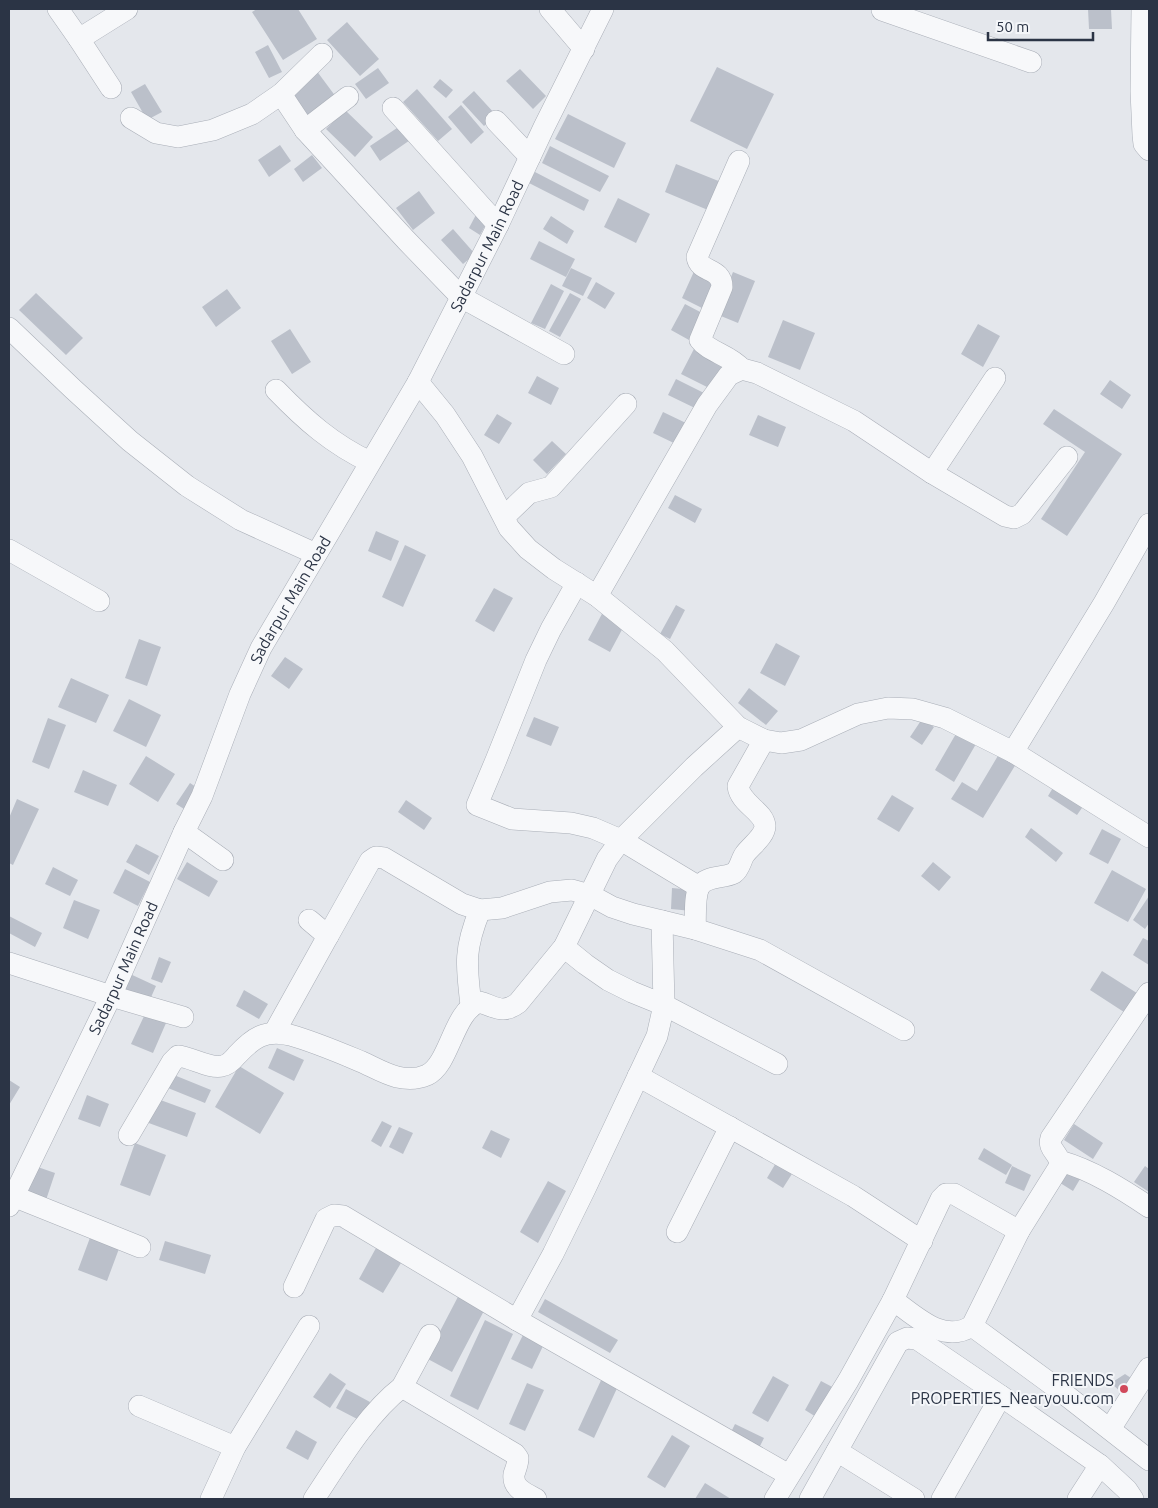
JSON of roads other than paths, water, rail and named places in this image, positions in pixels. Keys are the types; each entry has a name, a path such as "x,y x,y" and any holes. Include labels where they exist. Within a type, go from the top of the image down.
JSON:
{"street":[{"path":"58,9 111,88"},
{"path":"79,39 127,9"},
{"path":"550,9 584,49"},
{"name":"Sadarpur Main Road","path":"11,1201 111,996 202,796 240,694 262,648 418,382 498,225 603,9"},
{"path":"1142,9 1142,118 1144,144 1149,150"},
{"path":"882,10 1031,62"},
{"path":"130,118 156,133 178,137 212,130 252,114 281,94 322,54"},
{"path":"281,94 305,130 461,297 564,354"},
{"path":"305,130 348,98"},
{"path":"393,108 498,225"},
{"path":"496,121 530,157"},
{"path":"739,161 697,257 697,262 700,265 718,275 722,280 722,287 700,340 704,344 729,357 742,369 757,373 854,421 932,473 1005,516 1014,518 1022,514 1067,457"},
{"path":"9,328 72,390 187,486 241,520 316,554"},
{"path":"597,596 708,406 728,375 742,369"},
{"path":"932,473 995,378"},
{"path":"418,382 445,415 472,456 509,528 528,549 554,569 597,596 665,651 738,727 764,740 781,743 801,740 858,714 888,708 913,708 945,718 1013,752 1149,837"},
{"path":"276,390 325,436 347,451 370,462"},
{"path":"504,517 529,492 551,487 626,404"},
{"path":"1013,752 1104,603 1149,524"},
{"path":"9,550 99,601"},
{"path":"577,583 536,660 477,805 512,820 571,822 593,828 620,840 699,887"},
{"path":"129,1136 172,1062 178,1056 222,1067 231,1062 251,1040 261,1035 274,1033 289,1035 336,1051 397,1077 416,1078 428,1075 438,1066 454,1033 471,1005 478,1002 500,1009 509,1009 518,1003 564,946 607,859 620,840 694,767 738,727"},
{"path":"695,929 699,887 705,881 733,874 744,855 765,828 764,822 742,798 738,786 764,740"},
{"path":"184,832 223,860"},
{"path":"274,1033 370,861 376,857 384,858 462,904 480,910 502,908 550,892 572,890 590,895 612,907 695,929 772,955 904,1030"},
{"path":"471,1005 466,954 471,932 480,910"},
{"path":"309,920 328,936"},
{"path":"517,1320 553,1254 657,1036 664,1005 662,921"},
{"path":"564,946 608,980 664,1005 777,1064"},
{"path":"9,963 111,996 183,1016"},
{"path":"893,1300 936,1329 951,1334 962,1332 972,1326 1019,1231 1060,1167 1058,1155 1050,1144 1051,1138 1149,993"},
{"path":"638,1076 853,1196 922,1240"},
{"path":"677,1232 730,1127"},
{"path":"1060,1161 1077,1166 1093,1174 1149,1207"},
{"path":"775,1499 848,1382 893,1300 941,1199 946,1194 954,1194 1019,1231"},
{"path":"11,1201 140,1247"},
{"path":"294,1288 326,1219 334,1215 343,1216 517,1320 789,1476"},
{"path":"211,1499 235,1447 309,1326"},
{"path":"972,1326 1149,1460"},
{"path":"314,1499 348,1447 394,1392 402,1387 430,1334"},
{"path":"810,1499 898,1342 907,1338 917,1339 1100,1465 1127,1490 1132,1499"},
{"path":"1110,1430 1149,1368"},
{"path":"402,1387 514,1454 518,1458 514,1476 515,1484 520,1490 536,1499"},
{"path":"942,1499 1002,1396"},
{"path":"139,1406 235,1447"},
{"path":"837,1451 914,1499"},
{"path":"1078,1499 1100,1465"}],"place":[{"name":"FRIENDS PROPERTIES_Nearyouu.com","path":"1124,1389"}]}
